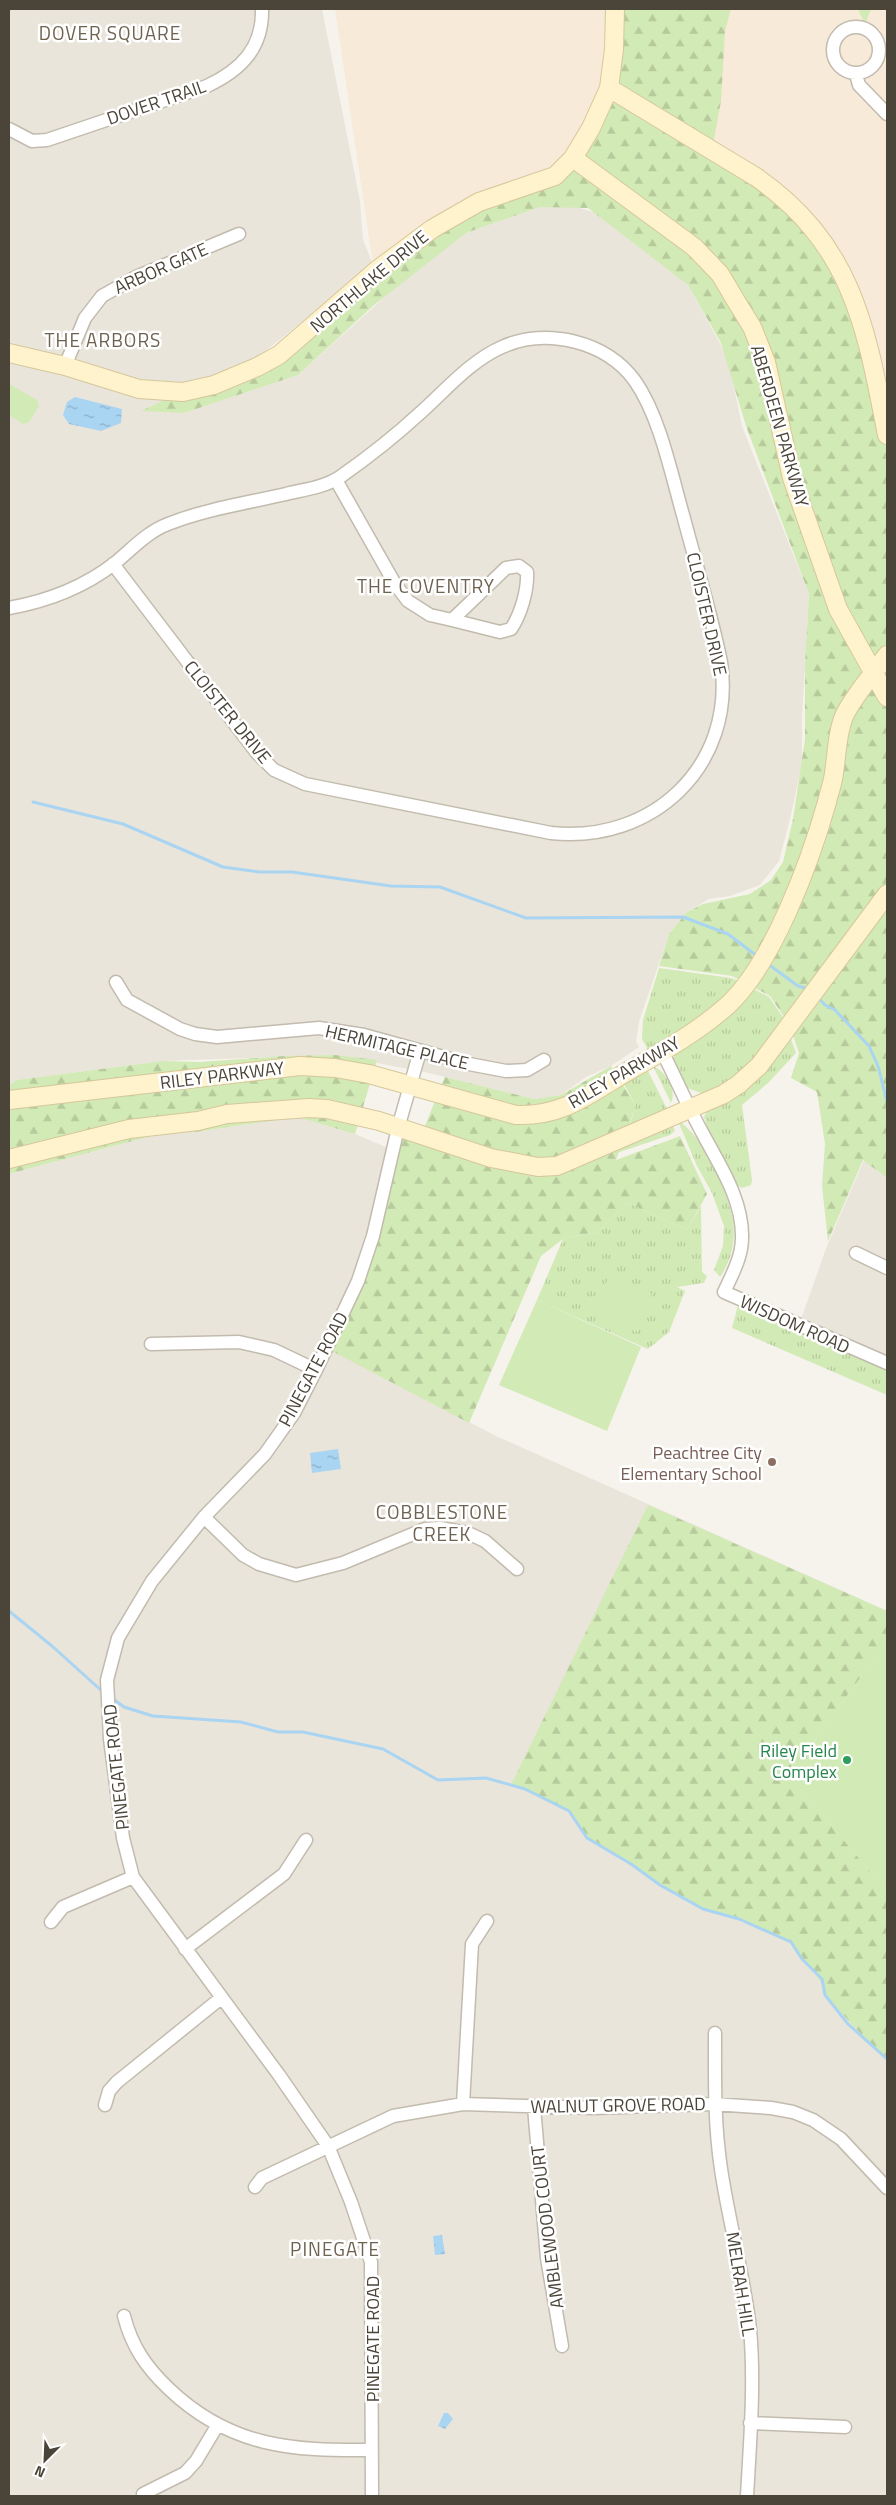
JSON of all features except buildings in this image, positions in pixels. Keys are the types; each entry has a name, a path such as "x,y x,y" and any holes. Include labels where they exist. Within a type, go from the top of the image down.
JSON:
{"street":[{"name":"DOVER TRAIL","path":"9,129 32,141 47,140 207,86 226,77 250,55 262,24 262,9"},
{"name":"NORTHLAKE DRIVE","path":"9,353 65,366 139,389 183,392 214,385 257,367 294,344 378,270 432,229 479,202 555,176 573,158 591,128 609,88 615,42 615,9"},
{"path":"856,74 859,85 887,114"},
{"path":"609,88 762,181 794,206 819,235 847,280 862,324 887,436"},
{"name":"ABERDEEN PARKWAY","path":"573,158 694,247 720,274 752,327 766,362 792,478 838,609 887,696"},
{"name":"ARBOR GATE","path":"65,366 85,318 102,296 136,277 238,234"},
{"name":"CLOISTER DRIVE","path":"9,608 44,601 66,593 113,564 148,535 166,525 222,507 302,490 336,480 410,422 481,359 519,340 555,338 591,347 623,367 635,381 652,415 670,469 723,671 722,702 715,735 706,757 679,792 653,812 624,827 588,835 567,835 325,789 290,779 274,770 244,738 113,564"},
{"path":"336,480 395,584 408,602 422,611 452,620 500,632 511,629 518,617 528,581 528,572 519,566 506,568 452,620"},
{"name":"RILEY PARKWAY","path":"9,1100 300,1066 350,1070 516,1115 538,1116 587,1097 709,1020 728,1004 750,979 767,949 804,873 834,776 840,727 845,714 887,655"},
{"path":"9,1159 129,1129 198,1121 227,1114 285,1109 327,1109 398,1128 491,1158 538,1166 557,1166 732,1089 759,1066 887,894"},
{"name":"HERMITAGE PLACE","path":"116,982 127,1000 180,1029 195,1034 217,1037 319,1028 364,1035 420,1051 506,1071 527,1070 544,1060"},
{"name":"PINEGATE ROAD","path":"372,2496 371,2262 351,2202 328,2146 279,2075 133,1877 118,1805 110,1739 108,1688 118,1638 134,1608 152,1581 204,1517 265,1454 294,1413 316,1370 358,1281 373,1236 398,1128 420,1051"},
{"name":"WISDOM ROAD","path":"662,1051 690,1109 726,1175 740,1217 742,1238 740,1255 724,1292 887,1364"},
{"path":"856,1253 887,1268"},
{"path":"151,1344 240,1342 274,1350 316,1370"},
{"path":"204,1517 243,1555 259,1564 296,1575 343,1563 425,1529 440,1528 468,1533 485,1541 517,1569"},
{"path":"185,1949 284,1874 306,1840"},
{"path":"51,1922 63,1907 133,1877"},
{"path":"463,2104 472,1944 487,1921"},
{"path":"104,2105 109,2091 117,2082 221,1998"},
{"name":"MELRAH HILL","path":"715,2033 714,2104 721,2171 746,2295 750,2332 748,2496"},
{"name":"WALNUT GROVE ROAD","path":"255,2187 262,2178 393,2116 463,2104 593,2108 714,2104 771,2108 813,2120 841,2140 887,2188"},
{"name":"AMBLEWOOD COURT","path":"534,2107 547,2258 562,2346"},
{"path":"124,2316 130,2339 144,2362 182,2402 217,2426 269,2444 317,2450 371,2450"},
{"path":"750,2424 845,2427"},
{"path":"143,2494 185,2473 196,2461 217,2426"}],"shaded area":[{"path":"9,9 322,9 360,201 363,239 373,265 227,382 184,413 298,375 408,276 466,233 540,207 573,206 606,216 688,285 728,358 742,426 809,594 802,718 802,764 790,819 779,861 760,885 730,896 709,899 687,912 669,934 639,1022 636,1042 639,1047 611,1066 586,1077 561,1095 534,1099 429,1073 335,1055 163,1061 16,1080 9,1086"},
{"path":"335,9 887,9 887,436 573,158 373,265"},
{"path":"297,1117 355,1134 393,1150 368,1251 329,1349 496,1436 887,1611 887,1642 817,1736 796,1784 887,1891 887,2496 9,2496 9,1174 159,1134 196,1132"},
{"path":"864,1160 887,1178 887,1363 799,1325 827,1246"}],"green space":[{"path":"615,9 731,9 725,31 721,101 712,150 756,177 831,253 887,436 887,1178 863,1160 828,1241 822,1186 825,1144 817,1092 791,1078 799,1053 789,1024 770,996 732,976 659,966 669,934 687,912 703,904 750,894 771,880 783,862 793,819 805,739 805,663 809,594 746,426 721,343 688,285 588,208 540,207 466,233 373,306 298,375 184,413 141,411 276,348 447,211 555,176 609,88"},
{"path":"858,9 871,9 865,24"},
{"path":"9,384 37,400 39,406 29,422 23,424 9,415"},
{"path":"659,968 731,978 739,981 706,1014 648,1050 642,1039 643,1020"},
{"path":"748,986 769,997 787,1023 759,1055 718,1087 704,1094 687,1088 674,1064 674,1054"},
{"path":"788,1031 796,1053 768,1083 742,1105 752,1180 751,1185 742,1188 734,1184 704,1117 711,1103"},
{"path":"335,1055 377,1060 355,1134 297,1117 196,1132 159,1134 9,1174 9,1086 16,1080 163,1061 200,1062 284,1056"},
{"path":"611,1066 636,1106 616,1160 680,1136 707,1194 687,1230 628,1203 597,1232 563,1239 541,1256 469,1423 328,1349 368,1251 398,1128 421,1135 445,1077 534,1099 561,1095"},
{"path":"653,1066 662,1072 669,1082 673,1092 671,1103"},
{"path":"646,1067 667,1109 629,1127 636,1106 621,1079"},
{"path":"678,1121 697,1138 705,1151 731,1209 734,1228 733,1243 730,1258 720,1277 714,1270 723,1246 724,1226 712,1193 697,1166"},
{"path":"672,1123 675,1131 670,1135 605,1157 630,1137"},
{"path":"628,1203 687,1230 701,1206 702,1272 707,1276 704,1283 677,1287 685,1291 669,1332 648,1349 537,1300 563,1239 597,1232"},
{"path":"609,1276 652,1294 636,1332 593,1314"},
{"path":"537,1300 641,1347 607,1431 499,1385"},
{"path":"738,1305 887,1369 887,1395 732,1328"},
{"path":"648,1505 887,1611 887,1642 817,1736 796,1784 887,1891 887,2058 871,2045 825,1995 823,1985 791,1942 739,1919 703,1909 660,1885 631,1864 587,1838 569,1811 525,1789 511,1785"},
{"name":"Riley Field Complex","path":"887,1642 887,1891 796,1784 817,1736"}],"water":[{"path":"75,397 122,409 121,423 101,431 69,424 63,415 67,402"},
{"path":"338,1449 341,1469 312,1473 310,1453"},
{"path":"442,2235 445,2254 435,2255 433,2236"},
{"path":"444,2413 448,2413 453,2419 445,2429 438,2426"}],"waterway":[{"path":"33,802 123,824 223,867 259,872 292,872 391,886 440,887 526,918 683,917 728,934 757,956"},
{"path":"768,964 798,986 809,989"},
{"path":"817,996 825,1005 835,1010 869,1046 878,1066 887,1102"},
{"path":"9,1611 52,1646 103,1692"},
{"path":"112,1698 124,1707 153,1716 241,1722 278,1732 303,1732 383,1749 438,1780 486,1778 525,1789 569,1811 587,1838 631,1864 660,1885 703,1909 739,1919 791,1942 802,1959 822,1979 825,1995 848,2024 887,2059"}],"place":[{"name":"Peachtree City Elementary School","path":"772,1462"},
{"name":"Riley Field Complex","path":"847,1760"}],"district":[{"name":"DOVER SQUARE","path":"110,32"},
{"name":"THE ARBORS","path":"103,339"},
{"name":"THE COVENTRY","path":"426,585"},
{"name":"COBBLESTONE CREEK","path":"442,1522"},
{"name":"PINEGATE","path":"335,2248"}]}
